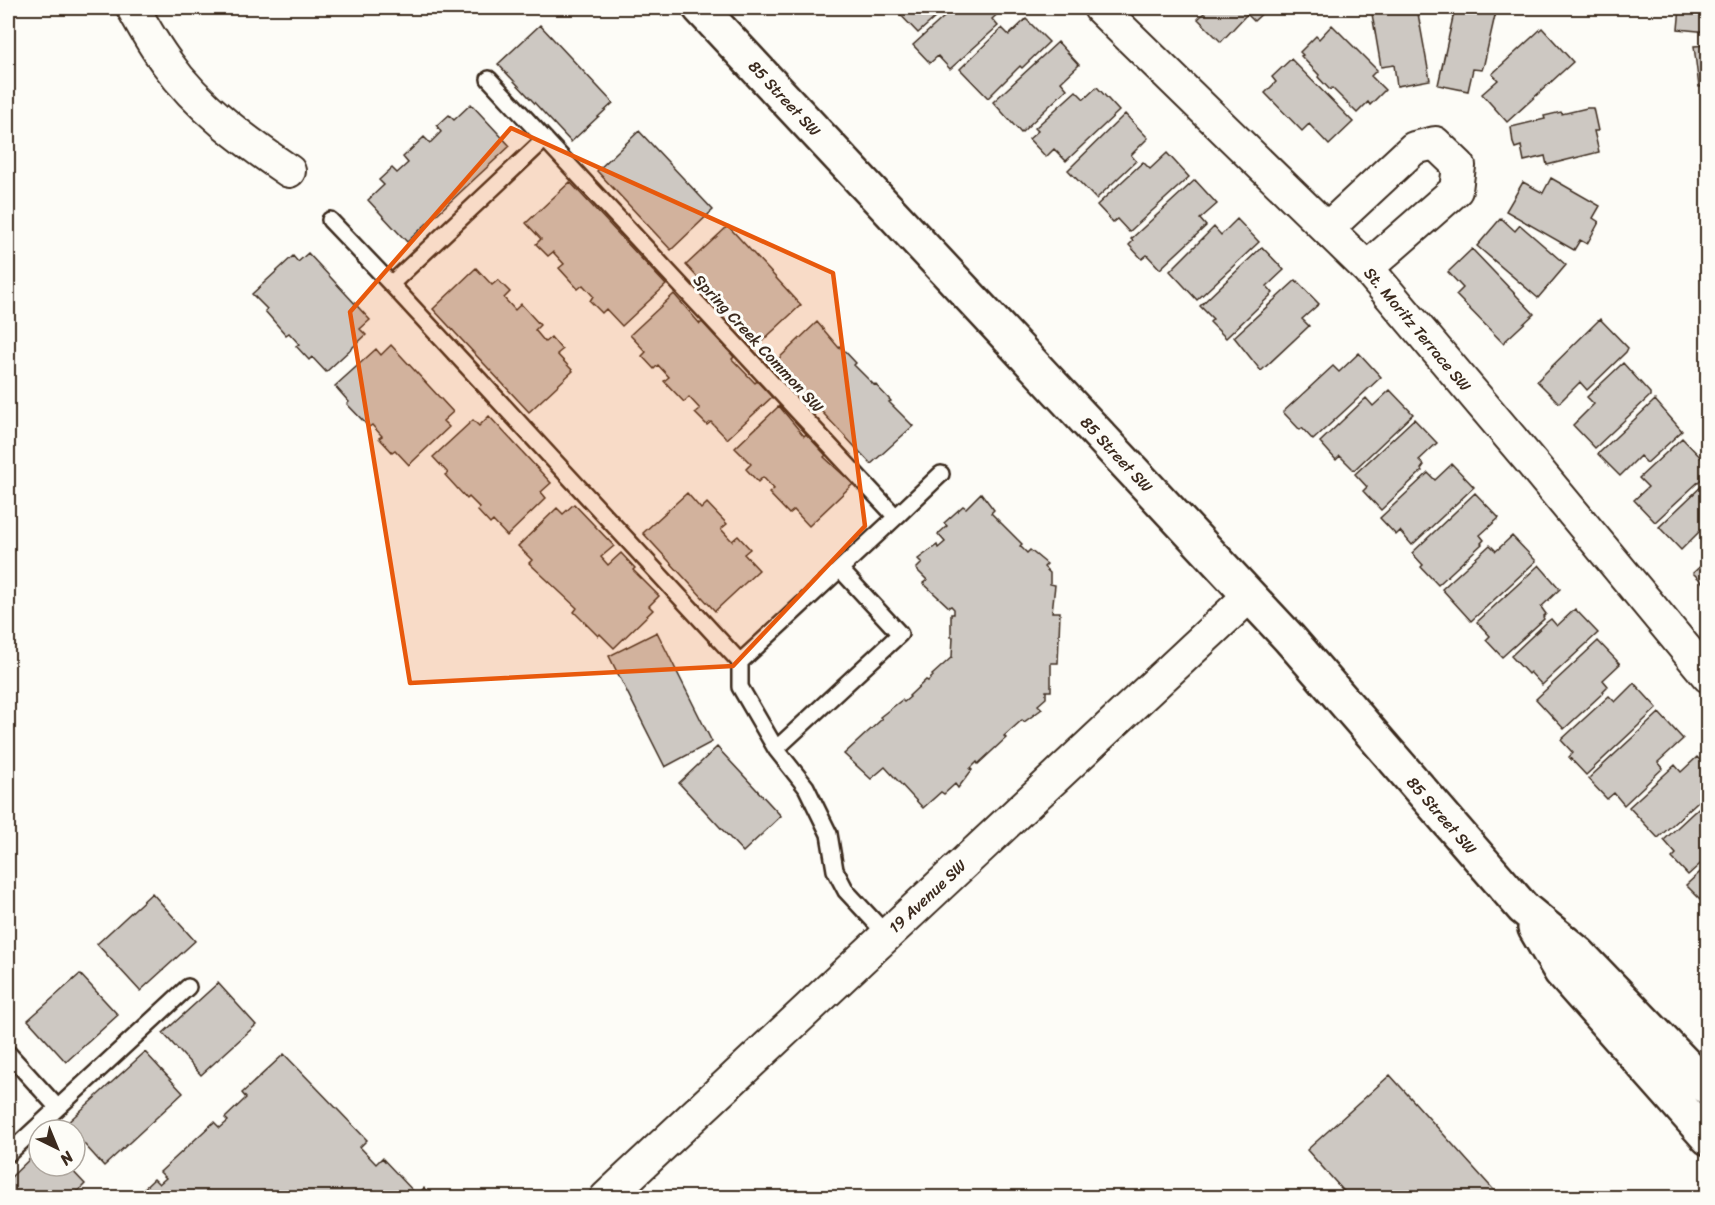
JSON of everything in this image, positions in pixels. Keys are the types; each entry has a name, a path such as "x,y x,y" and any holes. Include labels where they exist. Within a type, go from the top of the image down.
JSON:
{"street":[{"path":"133,8 168,65 196,97 248,143 289,171"},
{"name":"85 Street SW","path":"700,8 1297,647 1523,909 1561,972 1707,1138"},
{"name":"St. Moritz Terrace SW","path":"1100,8 1367,268 1707,676"},
{"path":"1328,228 1414,148 1435,143 1460,166 1456,190 1367,268"},
{"name":"19 Avenue SW","path":"606,1197 1249,596"},
{"name":"85 Street SW","path":"1523,909 1579,954 1707,1088"}],"lane":[{"name":"Spring Creek Common SW","path":"489,79 896,517"},
{"path":"391,284 545,139"},
{"path":"330,220 740,662 740,687 776,749 806,787 829,834 835,870 846,891 886,934"},
{"path":"740,662 941,474"},
{"path":"776,749 900,634 840,569"},
{"path":"8,1154 188,987"},
{"path":"8,1053 57,1107"}],"highlighted area":[{"path":"511,128 833,273 865,526 733,666 410,683 350,312"}],"building":[{"path":"894,8 946,8 918,33"},
{"path":"954,8 1004,8 992,19 998,26 950,69 938,56 930,63 913,45"},
{"path":"1209,8 1268,8 1254,21 1247,14 1221,42 1198,19"},
{"path":"1371,8 1417,8 1430,80 1397,86 1394,65 1381,67"},
{"path":"1455,8 1496,11 1482,70 1473,69 1468,91 1438,85"},
{"path":"1680,8 1708,8 1708,32 1678,29"},
{"path":"1026,19 1049,42 1022,68 1020,66 988,98 960,69 1002,28 1009,35"},
{"path":"540,25 613,103 571,142 498,64"},
{"path":"1332,25 1377,70 1371,76 1385,90 1370,105 1368,102 1357,113 1332,88 1330,90 1301,56 1303,55 1300,52 1316,36 1319,39"},
{"path":"1542,28 1573,62 1507,122 1482,94 1498,80 1492,74"},
{"path":"1058,42 1079,65 1061,82 1067,89 1021,133 993,102"},
{"path":"1708,45 1708,86 1699,87 1694,46"},
{"path":"1291,59 1353,122 1329,145 1309,124 1302,131 1265,93 1276,82 1272,77"},
{"path":"1097,87 1119,111 1066,161 1054,149 1046,157 1029,139 1038,131 1035,128 1076,91 1084,99"},
{"path":"471,104 510,146 407,242 368,200 384,185 379,180 392,168 397,173 408,163 403,157 424,137 430,143 441,132 437,126 449,115 454,120"},
{"path":"1593,108 1598,131 1594,131 1599,152 1547,165 1545,156 1524,161 1521,146 1515,148 1511,127 1545,119 1544,116"},
{"path":"1125,114 1148,138 1131,155 1136,161 1096,199 1068,170"},
{"path":"639,131 713,210 671,250 597,171"},
{"path":"1167,153 1189,177 1129,232 1117,219 1113,222 1097,205 1143,162 1150,169"},
{"path":"1551,178 1600,206 1593,218 1599,222 1587,244 1580,240 1574,250 1506,211 1523,182 1543,193"},
{"path":"1195,180 1217,204 1200,219 1206,226 1160,269 1147,255 1142,259 1129,245 1133,241 1131,239"},
{"path":"570,182 666,285 622,326 606,309 602,313 590,301 593,296 583,285 578,289 559,268 564,264 553,252 548,256 536,244 541,239 526,223"},
{"path":"1501,218 1515,231 1520,225 1566,265 1538,298 1477,246"},
{"path":"1237,219 1259,242 1197,300 1170,271 1214,227 1221,235"},
{"path":"728,226 801,305 759,344 686,265"},
{"path":"1262,247 1284,270 1267,286 1273,293 1226,338 1210,322 1213,319 1200,306"},
{"path":"1472,249 1534,314 1503,343 1456,295 1463,288 1448,272"},
{"path":"308,253 370,320 360,329 366,335 326,372 312,357 309,360 296,346 299,344 289,333 286,335 265,311 267,309 252,294 293,256 298,262"},
{"path":"476,268 492,285 498,280 510,292 504,298 515,310 521,304 540,325 535,330 545,342 551,337 562,350 557,354 573,371 529,412 433,309"},
{"path":"1296,280 1319,304 1302,319 1309,326 1261,371 1234,337"},
{"path":"674,294 700,324 702,322 734,357 732,359 772,397 727,439 711,422 707,425 695,413 700,409 689,397 684,402 664,381 669,377 658,365 654,369 642,356 646,352 630,335"},
{"path":"1600,319 1628,348 1587,390 1580,382 1559,403 1537,381"},
{"path":"817,322 839,348 840,346 856,363 854,365 875,384 913,426 871,464 775,362"},
{"path":"391,345 453,412 443,421 449,427 409,465 395,450 392,452 379,438 382,436 372,425 369,427 347,404 349,402 335,386 376,349 381,355"},
{"path":"1359,353 1381,377 1313,440 1283,412 1333,366 1339,372"},
{"path":"1623,363 1650,393 1650,396 1595,448 1573,425 1594,404 1587,397"},
{"path":"1390,390 1413,414 1354,470 1340,456 1336,460 1320,442 1366,398 1373,406"},
{"path":"1655,400 1682,431 1647,463 1640,456 1620,476 1598,454"},
{"path":"779,406 804,436 806,434 826,455 824,457 853,484 809,526 794,510 789,514 769,493 774,489 763,477 758,482 746,469 751,464 735,448"},
{"path":"489,416 551,483 541,492 546,498 507,536 493,521 490,524 477,510 480,508 469,497 467,499 445,475 448,473 433,457 473,420 479,426"},
{"path":"1414,419 1437,443 1419,460 1424,465 1422,471 1381,510 1363,491 1367,487 1355,474"},
{"path":"1682,438 1708,465 1708,473 1655,522 1634,500 1648,487 1639,478"},
{"path":"1452,464 1474,487 1412,545 1400,531 1396,535 1380,518 1428,473 1435,480"},
{"path":"1708,480 1708,537 1701,530 1681,550 1659,527"},
{"path":"687,493 701,509 707,503 727,524 721,529 732,541 738,536 750,549 744,554 759,570 715,611 643,533"},
{"path":"981,493 994,510 991,513 1022,544 1020,546 1027,553 1030,550 1047,564 1044,567 1050,573 1050,584 1055,585 1052,612 1060,612 1058,663 1051,663 1051,691 1046,691 1046,698 1038,705 1042,709 1024,722 1022,720 1004,736 1006,738 970,769 972,770 958,788 955,784 944,794 941,792 923,808 885,767 871,779 844,754 882,719 880,717 902,700 904,702 910,697 952,657 951,614 954,614 954,609 923,583 927,580 916,569 922,563 918,559 945,542 938,534 947,526 944,523 963,506 966,508"},
{"path":"1475,493 1499,518 1480,535 1484,540 1482,544 1438,585 1421,567 1423,565 1412,553"},
{"path":"574,504 614,546 601,557 608,565 621,553 635,568 633,570 659,596 649,606 653,610 614,648 574,612 577,608 529,563 532,560 518,546 557,508 563,514"},
{"path":"1512,536 1536,561 1471,621 1442,589 1490,545 1496,551"},
{"path":"1708,559 1708,588 1693,573"},
{"path":"1539,565 1560,589 1541,607 1546,614 1544,619 1502,657 1486,640 1490,636 1477,622"},
{"path":"1575,609 1598,633 1542,685 1511,656 1551,619 1557,626"},
{"path":"657,632 712,742 665,767 609,656"},
{"path":"1598,641 1620,664 1603,680 1608,686 1604,692 1564,729 1536,699"},
{"path":"1634,683 1657,708 1586,775 1569,757 1573,753 1561,740 1609,696 1615,702"},
{"path":"1659,713 1683,739 1658,762 1663,768 1624,805 1614,793 1607,799 1588,779"},
{"path":"717,747 781,816 743,852 679,783"},
{"path":"1697,757 1708,768 1708,792 1658,838 1629,807 1675,765 1681,772"},
{"path":"1708,799 1708,857 1688,875 1672,858 1676,854 1664,840"},
{"path":"1708,865 1708,903 1706,905 1686,885"},
{"path":"152,893 195,941 140,991 97,944"},
{"path":"80,974 118,1015 66,1062 28,1020"},
{"path":"218,983 256,1025 201,1075 163,1033"},
{"path":"145,1052 183,1093 104,1166 87,1147 87,1118 73,1118"},
{"path":"284,1054 367,1140 360,1147 376,1164 382,1158 417,1195 424,1188 433,1198 134,1198 154,1179 159,1184 166,1178 160,1172 214,1122 220,1128 228,1121 225,1118 246,1098 242,1093"},
{"path":"1390,1075 1501,1198 1350,1198 1307,1150"},
{"path":"27,1162 27,1178 79,1178 85,1184 71,1198 8,1198 8,1180"}]}
